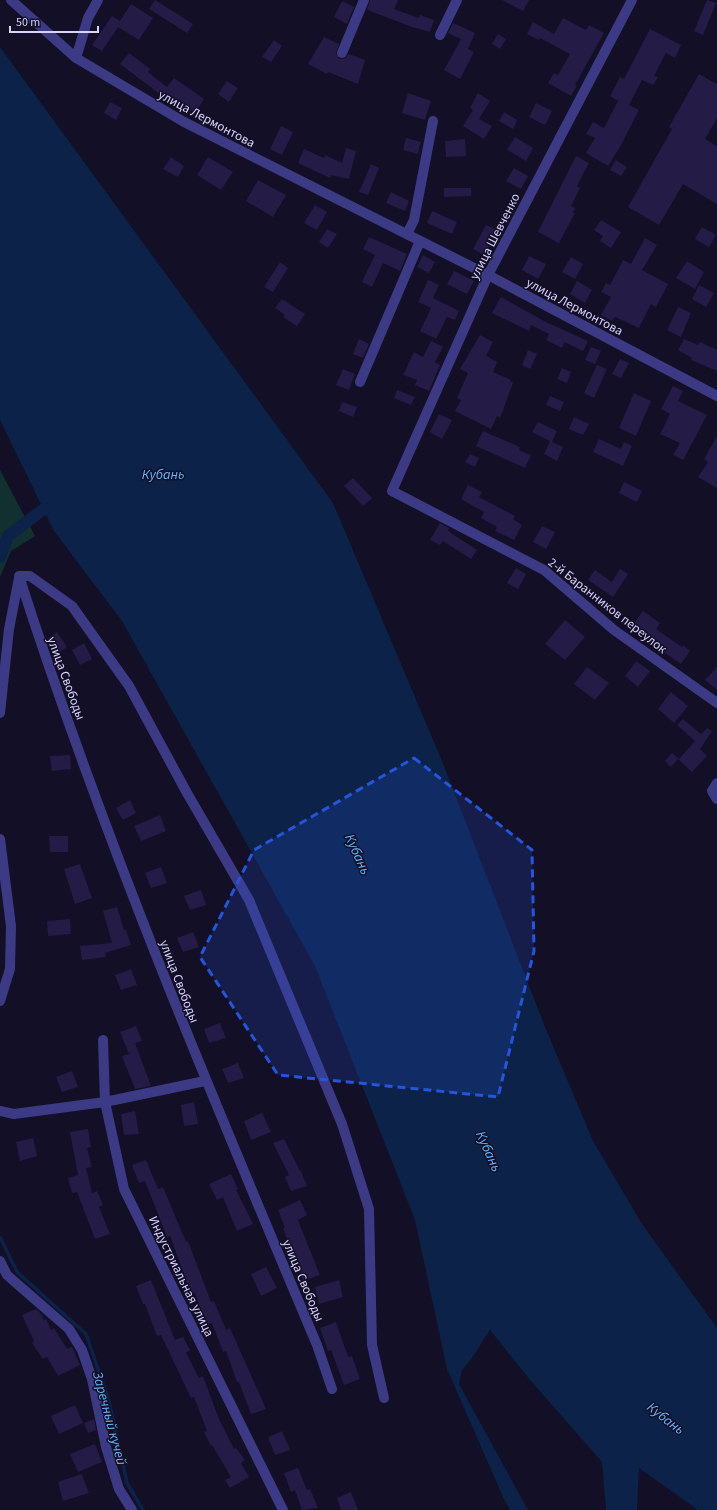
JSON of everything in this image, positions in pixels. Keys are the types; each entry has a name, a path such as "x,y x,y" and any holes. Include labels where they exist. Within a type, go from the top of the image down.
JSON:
{"street":[{"name":"улица Лермонтова","path":"11,0 76,58 184,122 488,275 717,396"},
{"path":"76,58 88,18 98,0"},
{"path":"342,53 364,0"},
{"path":"440,35 457,0"},
{"name":"улица Шевченко","path":"392,491 488,275 632,0"},
{"path":"407,234 414,220 433,121"},
{"path":"360,382 420,241"},
{"name":"2-й Баранников переулок","path":"392,491 544,570 614,630 717,703"},
{"path":"0,713 9,629 19,576 30,576 72,606 129,686 187,793 249,900 342,1124 369,1209 372,1345 384,1398"},
{"name":"улица Свободы","path":"19,576 46,662 114,844 206,1081 317,1345 332,1389"},
{"path":"717,783 712,791 717,799"},
{"path":"0,839 11,926 10,969 0,1001"},
{"name":"Индустриальная улица","path":"103,1040 105,1102 124,1189 284,1510"},
{"path":"0,1111 14,1114 105,1102 206,1081"},
{"path":"0,1261 7,1275 69,1329 82,1350 92,1379 106,1447 114,1475 119,1489 132,1510"}],"highlighted area":[{"path":"414,758 532,850 534,951 498,1097 278,1075 200,957 254,850"}],"green space":[{"path":"0,470 35,536 11,551 0,577"}],"water":[{"name":"Кубань","path":"0,47 333,503 442,761 545,1027 593,1141 642,1224 717,1328 717,1510 698,1510 639,1468 637,1510 606,1510 602,1462 530,1380 490,1330 472,1358 462,1370 459,1384 528,1510 510,1510 503,1497 447,1369 415,1220 315,966 122,621 54,531 0,420"}],"building":[{"path":"155,0 193,24 187,33 149,9"},
{"path":"370,0 398,0 394,9 419,18 420,15 434,20 430,32 412,27 367,10"},
{"path":"502,0 529,0 523,11"},
{"path":"707,0 716,3 703,35 694,31"},
{"path":"342,1 354,7 347,24 334,17"},
{"path":"131,4 153,18 139,40 118,27 102,51 92,45 112,16 120,21"},
{"path":"563,18 586,30 589,25 604,33 575,85 577,86 571,96 548,83 554,73 558,75 570,54 540,38 539,40 527,34 533,22 554,34"},
{"path":"453,23 475,33 468,49 474,52 460,79 444,70 461,39 448,33"},
{"path":"650,29 681,45 675,58 666,53 654,76 658,77 653,85 642,80 629,105 639,110 620,147 608,166 586,153 595,138 586,134 593,122 604,128 618,101 610,96 620,77 624,79"},
{"path":"498,34 506,39 500,49 492,44"},
{"path":"324,37 339,44 336,53 339,59 346,58 349,54 365,60 358,84 328,72 327,74 308,64"},
{"path":"274,40 282,46 271,62 262,57"},
{"path":"129,53 150,69 148,72 167,87 174,78 204,99 195,113 171,99 169,101 120,64"},
{"path":"699,74 717,84 717,118 705,139 717,146 717,204 683,184 659,225 628,207 672,129 669,127"},
{"path":"227,81 238,88 229,102 218,94"},
{"path":"408,93 431,101 425,120 402,113"},
{"path":"478,93 490,101 479,119 492,126 484,139 463,126 473,110 470,108"},
{"path":"110,102 122,108 116,120 104,113"},
{"path":"536,103 552,111 545,125 529,117"},
{"path":"504,112 517,120 513,129 499,121"},
{"path":"281,126 293,132 282,155 270,149"},
{"path":"515,137 533,148 526,161 507,150"},
{"path":"406,138 421,142 418,154 403,150"},
{"path":"465,139 466,156 446,157 445,141"},
{"path":"346,148 356,151 349,179 331,175 330,178 298,163 304,149 324,158 325,155 342,163"},
{"path":"576,156 589,163 577,186 580,188 571,206 575,208 573,213 575,213 559,243 538,232"},
{"path":"171,157 184,166 178,177 163,169"},
{"path":"208,157 233,172 221,190 197,175"},
{"path":"616,160 627,167 621,176 610,170"},
{"path":"371,164 379,168 368,195 359,192"},
{"path":"514,168 528,176 521,189 506,181"},
{"path":"258,180 286,195 273,217 246,201"},
{"path":"444,188 471,188 471,196 444,197"},
{"path":"391,192 409,201 405,211 386,203"},
{"path":"315,205 327,212 317,230 304,223"},
{"path":"432,211 457,222 452,234 427,223"},
{"path":"601,220 621,232 611,248 600,241 603,236 594,230"},
{"path":"486,225 497,230 484,255 473,249"},
{"path":"702,227 716,235 709,247 695,239"},
{"path":"327,229 337,234 328,248 319,242"},
{"path":"369,237 407,254 400,271 383,263 372,287 362,282 375,255 363,249"},
{"path":"645,238 657,245 642,270 668,284 656,307 651,304 639,328 615,317 612,321 601,315 611,297 601,292 606,283 610,285 623,260 631,264"},
{"path":"423,255 435,262 429,273 417,267"},
{"path":"529,256 546,264 538,279 522,270"},
{"path":"571,257 583,264 575,279 562,272"},
{"path":"687,261 704,272 695,289 676,278"},
{"path":"280,262 288,268 273,292 264,287"},
{"path":"454,271 474,281 467,294 447,284"},
{"path":"428,280 439,285 433,298 459,311 455,320 447,317 436,339 420,331 431,308 418,302"},
{"path":"577,281 592,290 585,303 570,294"},
{"path":"699,285 714,293 706,307 692,299"},
{"path":"501,297 546,322 588,341 583,351 564,342 562,348 546,340 549,334 531,325 529,331 492,313"},
{"path":"282,299 305,314 297,326 283,317 285,315 275,308"},
{"path":"678,307 691,313 681,337 667,330"},
{"path":"480,335 493,342 486,356 497,362 493,372 511,380 510,381 513,383 500,418 497,416 491,429 455,411 461,400 457,398 468,373 460,369"},
{"path":"359,339 369,344 363,358 353,354"},
{"path":"684,339 698,345 700,342 717,350 717,371 691,360 692,358 678,350"},
{"path":"431,341 443,347 435,362 440,365 429,391 415,385 417,380 403,375 414,352 423,357"},
{"path":"591,347 601,351 595,364 585,360"},
{"path":"528,350 537,354 530,369 522,365"},
{"path":"620,359 629,363 621,378 612,374"},
{"path":"597,365 607,369 594,398 584,393"},
{"path":"562,368 571,372 567,383 557,379"},
{"path":"343,369 355,374 349,390 336,385"},
{"path":"673,386 683,391 678,401 707,415 683,460 673,455 680,443 660,434 670,414 661,409"},
{"path":"397,390 415,397 411,405 394,398"},
{"path":"634,393 651,401 636,436 619,428"},
{"path":"550,396 564,402 560,411 546,405"},
{"path":"342,402 357,407 353,417 339,411"},
{"path":"439,414 452,420 442,439 430,432"},
{"path":"574,417 589,424 583,435 569,429"},
{"path":"538,422 557,431 552,442 532,432"},
{"path":"483,431 520,447 519,450 531,455 525,468 476,446"},
{"path":"717,436 717,488 698,477 708,462 704,459"},
{"path":"599,439 621,449 624,442 632,446 623,466 593,452"},
{"path":"550,441 563,447 557,461 544,454"},
{"path":"470,454 479,458 475,467 465,462"},
{"path":"353,478 372,498 363,506 344,486"},
{"path":"624,482 642,491 637,502 619,493"},
{"path":"468,485 482,492 479,497 515,516 513,519 522,525 514,540 495,531 497,527 481,518 484,512 461,499"},
{"path":"440,523 449,528 448,531 477,550 471,559 443,541 440,545 430,540"},
{"path":"542,526 555,532 546,549 533,542"},
{"path":"516,568 526,574 518,589 507,583"},
{"path":"620,569 628,574 613,597 588,580 595,570 612,582"},
{"path":"643,611 660,623 656,629 682,647 683,645 690,651 681,664 655,646 658,643 633,625"},
{"path":"565,620 585,637 565,660 545,644"},
{"path":"57,632 67,647 53,657 47,639"},
{"path":"84,643 92,659 80,665 72,650"},
{"path":"636,661 650,671 638,687 625,676"},
{"path":"587,667 609,683 595,700 574,684"},
{"path":"717,667 717,690 705,680"},
{"path":"671,692 688,706 674,723 658,709"},
{"path":"683,719 701,734 707,728 712,731 700,749 707,756 692,772 678,759 671,767 665,761 672,753 679,759 695,741 677,725"},
{"path":"70,755 71,769 52,771 50,756"},
{"path":"130,800 136,813 123,820 116,808"},
{"path":"160,815 166,831 141,841 134,826"},
{"path":"49,836 68,836 68,852 50,852"},
{"path":"80,864 92,898 75,904 64,869"},
{"path":"161,867 167,883 151,888 145,873"},
{"path":"201,890 206,905 190,910 184,896"},
{"path":"117,907 124,930 126,930 131,945 105,953 106,957 82,960 80,946 112,943 103,911"},
{"path":"70,919 71,934 48,936 47,921"},
{"path":"193,932 199,947 183,952 177,938"},
{"path":"131,969 137,985 121,990 115,975"},
{"path":"220,1023 226,1038 209,1043 204,1029"},
{"path":"136,1026 142,1041 135,1043 151,1086 135,1089 122,1056 129,1054 120,1032"},
{"path":"238,1063 244,1078 228,1083 222,1069"},
{"path":"72,1071 78,1087 62,1092 56,1077"},
{"path":"194,1102 198,1124 184,1126 181,1105"},
{"path":"135,1111 139,1134 124,1135 121,1114"},
{"path":"262,1113 271,1132 251,1140 244,1121"},
{"path":"88,1129 91,1147 87,1148 92,1167 86,1168 92,1193 97,1191 103,1205 99,1207 110,1234 95,1239 77,1192 72,1193 68,1178 78,1175 70,1132"},
{"path":"33,1138 37,1156 20,1161 16,1142"},
{"path":"284,1139 301,1171 307,1186 291,1191 285,1177 289,1175 273,1143"},
{"path":"146,1160 158,1189 163,1187 186,1242 188,1241 211,1302 214,1301 226,1330 230,1328 266,1409 251,1414 239,1382 237,1382 226,1351 223,1352 212,1323 206,1325 195,1293 191,1294 170,1236 167,1237 145,1181 139,1183 132,1165"},
{"path":"231,1174 238,1189 236,1190 253,1224 237,1231 223,1197 217,1200 209,1184"},
{"path":"300,1200 307,1215 298,1220 320,1275 303,1281 291,1251 283,1228 285,1228 278,1210"},
{"path":"266,1267 277,1288 261,1296 251,1274"},
{"path":"151,1280 175,1340 183,1337 190,1350 186,1353 199,1378 203,1376 219,1419 234,1449 236,1448 245,1460 241,1463 249,1477 230,1488 225,1480 231,1477 212,1445 211,1446 204,1432 207,1431 194,1397 191,1398 161,1335 157,1336 145,1304 143,1304 136,1286"},
{"path":"339,1280 343,1297 319,1304 315,1287"},
{"path":"36,1309 44,1320 46,1319 51,1330 54,1328 67,1349 72,1347 80,1365 58,1376 47,1357 43,1359 32,1343 34,1341 22,1315"},
{"path":"336,1322 348,1357 352,1356 360,1379 344,1385 331,1350 328,1351 320,1328"},
{"path":"75,1405 83,1423 59,1434 51,1416"},
{"path":"94,1419 96,1430 88,1433 84,1423"},
{"path":"282,1431 290,1450 275,1455 268,1437"},
{"path":"95,1444 102,1462 78,1472 70,1454"},
{"path":"298,1468 307,1490 310,1489 318,1508 302,1510 295,1490 291,1492 284,1473"},
{"path":"82,1474 89,1493 63,1501 58,1482"},
{"path":"351,1492 358,1510 341,1510 337,1498"}],"waterway":[{"path":"0,557 8,536 44,509"},
{"name":"Заречный кучей","path":"0,1237 17,1272 86,1334 109,1401 127,1483 143,1510"}]}
